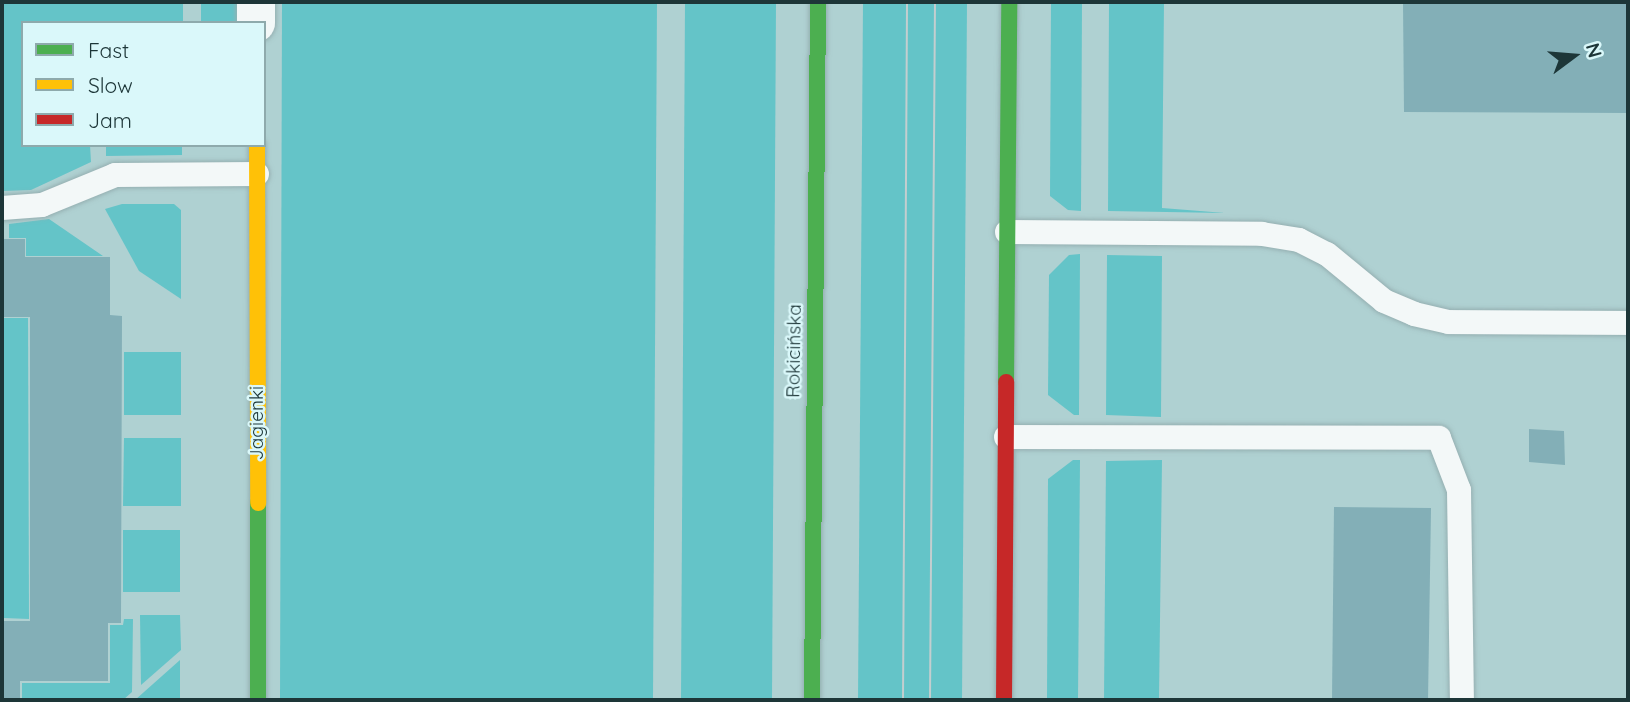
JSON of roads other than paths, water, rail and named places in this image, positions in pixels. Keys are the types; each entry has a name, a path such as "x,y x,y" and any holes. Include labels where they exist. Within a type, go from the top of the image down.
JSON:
{"main road":[{"name":"Rokicińska","path":"812,700 818,2"},
{"path":"1004,700 1009,2"},
{"name":"Jagienki","path":"257,147 258,700"}],"street":[{"path":"256,2 256,21"}],"lane":[{"path":"2,208 42,205 115,174 257,174"},
{"path":"1007,232 1262,234 1299,240 1327,254 1384,301 1414,314 1449,322 1628,323"},
{"path":"1006,437 1438,438 1459,490 1462,700"}],"tram line":[{"path":"903,700 907,2"},
{"path":"930,700 935,2"}]}
